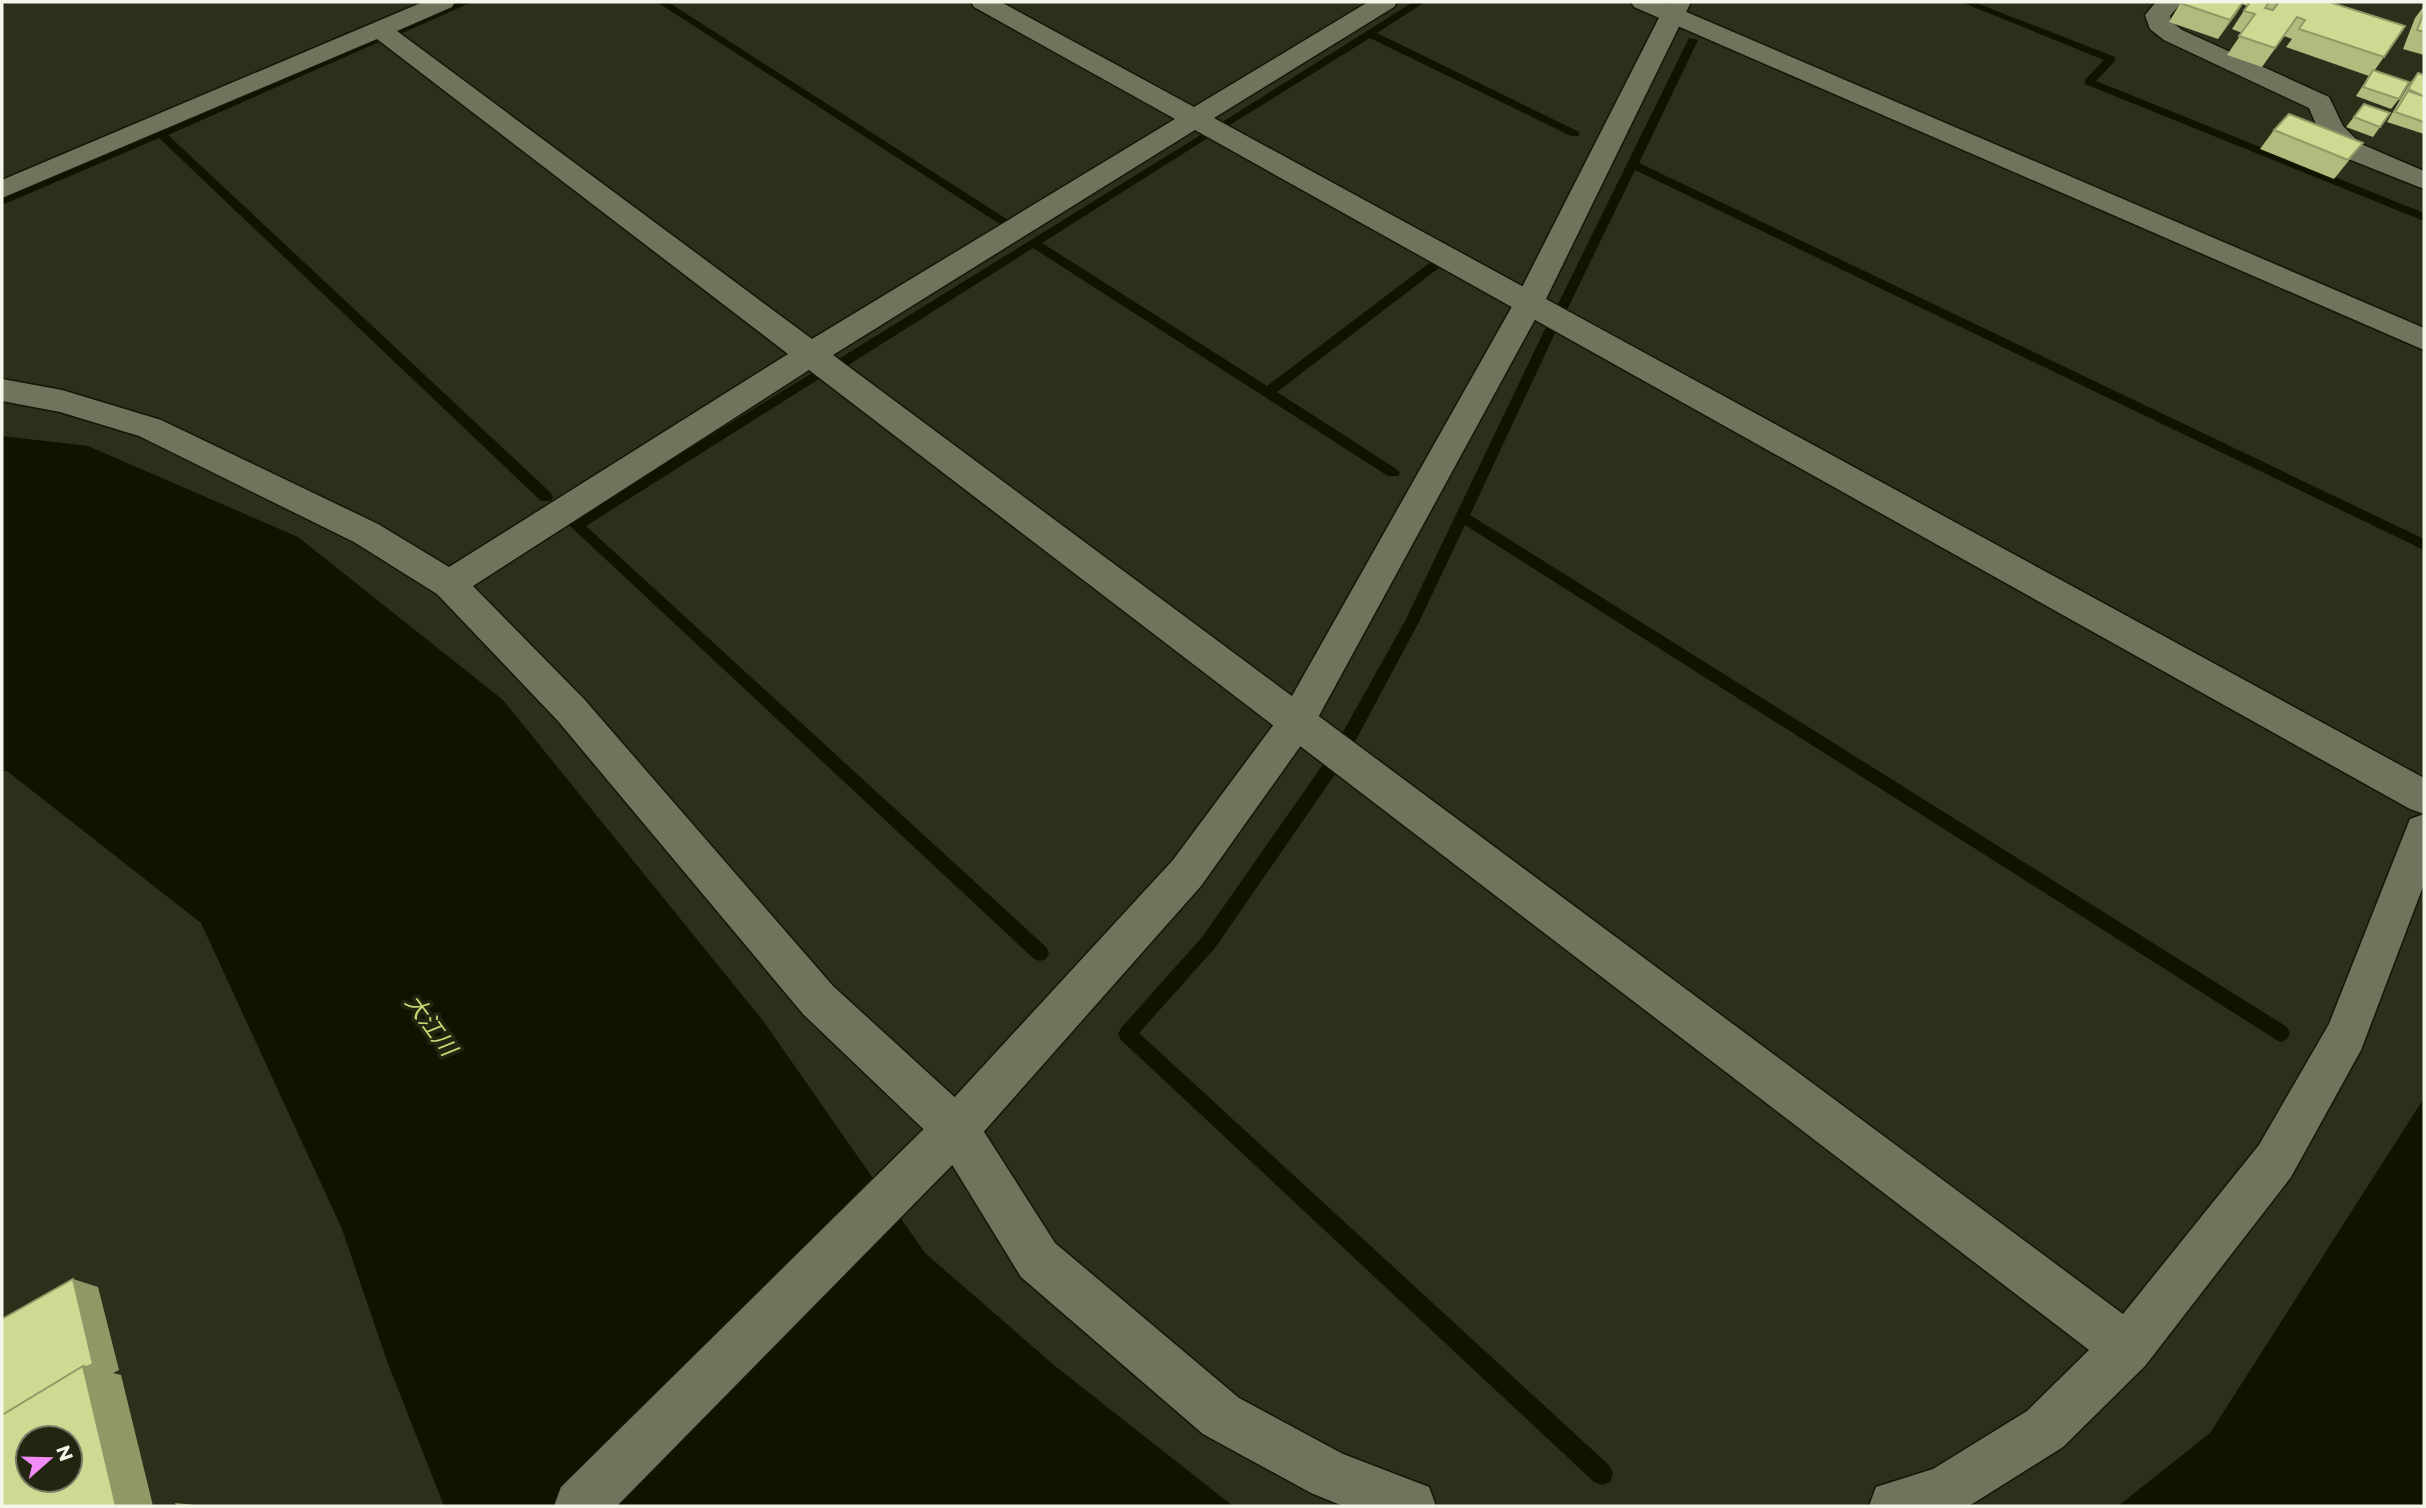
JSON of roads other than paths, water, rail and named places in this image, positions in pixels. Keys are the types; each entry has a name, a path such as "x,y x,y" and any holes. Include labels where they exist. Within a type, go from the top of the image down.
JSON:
{"street":[{"path":"2,190 443,2"},
{"path":"983,2 2424,797"},
{"path":"449,584 809,355 1385,2"},
{"path":"2170,2 2157,15 2159,24 2173,34 2320,103 2331,129 2351,150 2424,181"},
{"path":"580,1506 942,1143 1187,873 1296,723 1529,303 1665,6 2424,340"},
{"path":"379,29 2127,1348"},
{"path":"2,390 62,401 150,428 366,533 449,584 571,710 942,1143 1038,1260 1222,1416 1329,1475 1410,1506"},
{"path":"1895,1506 1944,1492 2045,1429 2127,1348 2275,1161 2346,1035 2424,831"}],"water":[{"name":"大江川","path":"2,436 88,446 298,537 503,700 764,1022 925,1253 1055,1366 1233,1506 444,1506 387,1361 342,1229 201,923 7,771 2,771"},
{"path":"2424,1098 2424,1506 2118,1506 2210,1433"}],"waterway":[{"path":"394,33 467,2"},
{"path":"662,2 1002,220"},
{"path":"1370,33 1420,2"},
{"path":"1966,2 2111,59 2089,82 2424,217"},
{"path":"1221,126 1370,33"},
{"path":"1370,33 1575,134"},
{"path":"1632,164 1693,40"},
{"path":"2,202 374,42"},
{"path":"161,134 546,497"},
{"path":"1033,243 1207,134"},
{"path":"1559,314 1632,164"},
{"path":"1632,164 2424,545"},
{"path":"842,363 1033,243"},
{"path":"1033,243 1267,393"},
{"path":"1267,393 1440,261"},
{"path":"1345,744 1412,622 1551,329"},
{"path":"817,374 576,525 1040,953"},
{"path":"1267,393 1393,473"},
{"path":"1463,517 2281,1033"},
{"path":"1332,765 1209,942 1127,1034 1602,1474"}]}
